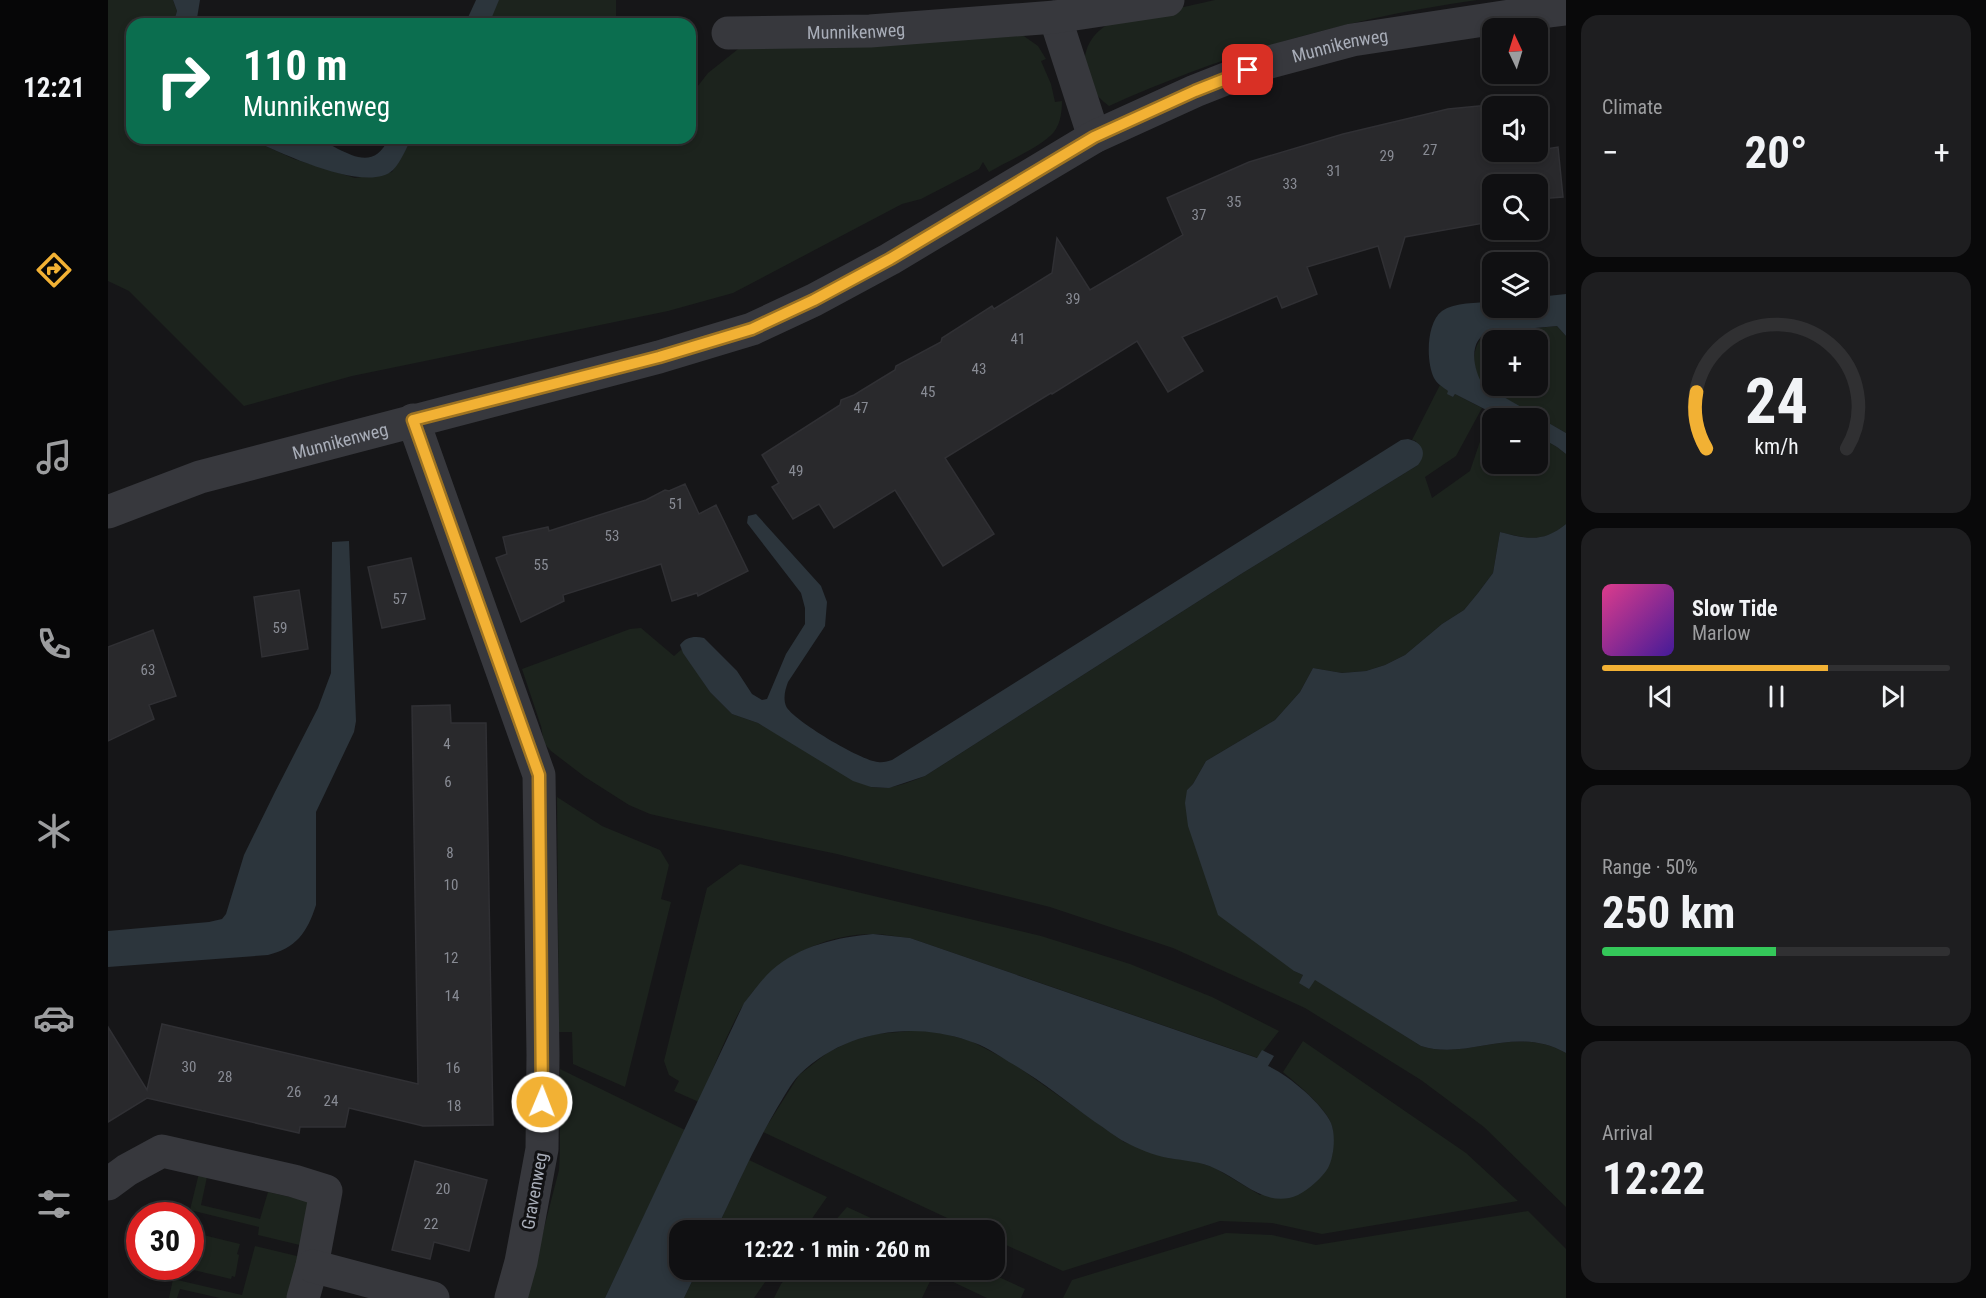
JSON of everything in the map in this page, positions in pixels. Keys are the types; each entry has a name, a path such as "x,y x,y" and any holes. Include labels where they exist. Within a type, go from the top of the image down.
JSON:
{"street":[{"name":"Munnikenweg","path":"728,33 870,31 1055,17 1168,0"},
{"name":"Munnikenweg","path":"108,512 200,477 659,357 752,329 814,300 890,259 1094,137 1195,91 1266,63 1352,40 1566,9"},
{"path":"1055,17 1094,137"},
{"name":"Gravenweg","path":"413,420 539,775 542,1149 521,1262 511,1298"},
{"path":"108,1184 127,1170 162,1151 294,1181 326,1191 312,1266 303,1298"},
{"path":"312,1266 433,1298"}],"shaded area":[{"path":"108,0 173,0 177,11 175,18 126,18 126,144 261,144 294,159 355,178 392,172 408,144 696,144 696,88 708,73 742,46 1021,34 1038,46 1046,59 1041,61 1051,84 1055,102 1062,101 1060,120 1053,133 1029,150 989,172 983,162 979,169 921,199 902,204 733,293 668,311 352,376 244,406 129,291 108,281"},
{"path":"173,0 200,0 197,18 175,18 177,11"},
{"path":"476,0 499,0 492,18 468,18"},
{"path":"477,0 616,0 616,18 468,18"},
{"path":"1215,0 1477,0 1335,27 1289,40 1198,70 1109,106 1091,87 1085,65 1085,54 1097,33 1108,24"},
{"path":"261,144 327,144 363,158 372,157 385,144 409,144 393,170 380,176 363,177 343,174"},
{"path":"1566,294 1566,336 1557,326 1482,330 1482,336 1475,347 1475,363 1482,384 1482,396 1502,396 1523,408 1482,408 1455,394 1453,397 1447,394 1448,391 1438,384 1431,371 1429,343 1433,324 1442,311 1453,306 1482,303 1482,318 1548,318 1548,296"},
{"path":"1557,326 1566,336 1566,433 1548,423 1548,408 1522,408 1501,396 1548,396 1548,330 1516,330"},
{"path":"1481,339 1482,385 1476,372 1474,358"},
{"path":"1440,385 1453,397 1455,394 1482,408 1456,456 1425,477 1432,498 1470,471 1482,436 1482,474 1548,474 1548,442 1566,454 1566,524 1550,534 1535,538 1500,532 1493,573 1464,610 1442,624 1405,655 1385,665 1366,671 1342,673 1313,668 1300,692 1275,720 1206,761 1187,790 1294,971 1303,975 1299,983 1315,979 1421,1046 1457,1049 1528,1042 1547,1045 1566,1053 1566,1207 1484,1127 1421,1080 1305,1008 1173,948 1050,907 837,854 650,814 629,805 585,777 544,743 541,726 522,669 630,629 641,628 674,656 682,649 710,692 732,714 758,723 871,787 893,787 906,783 925,776 1241,574 1418,465 1416,441 1412,440"},
{"path":"1548,423 1566,433 1566,454 1548,442"},
{"path":"1408,439 1420,445 1422,449 1423,456 1418,465 1241,574 925,776 889,788 871,787 853,781 758,723 732,714 710,692 680,645 690,638 704,638 737,671 752,694 762,700 767,699 786,654 805,624 805,608 801,593 747,523 748,516 756,514 821,586 827,602 825,626 788,682 785,694 786,706 801,721 843,748 870,760 885,762 892,760 1401,440"},
{"path":"1566,524 1566,1053 1547,1045 1528,1042 1457,1049 1421,1046 1315,980 1309,989 1299,983 1303,975 1294,971 1218,915 1188,826 1185,803 1187,790 1206,761 1275,720 1300,692 1313,668 1342,673 1366,671 1385,665 1405,655 1442,624 1464,610 1493,573 1500,532 1534,538 1550,534"},
{"path":"349,541 356,721 354,732 316,812 316,905 309,924 293,943 268,955 108,967 108,931 209,922 222,919 226,914 244,855 318,708 331,673 332,542"},
{"path":"557,797 602,826 660,850 669,865 661,899 671,902 625,1087 573,1064 572,1032 559,1032"},
{"path":"740,864 1041,936 1130,964 1212,997 1279,1031 1258,1058 910,938 879,934 852,936 830,940 810,948 774,970 758,985 734,1022 699,1102 674,1091 679,1081 669,1075 664,1061 707,888"},
{"path":"873,934 910,938 1257,1058 1262,1050 1274,1056 1268,1066 1304,1090 1327,1115 1331,1123 1334,1146 1328,1168 1315,1183 1298,1195 1276,1199 1256,1192 1210,1166 1157,1155 1125,1142 1031,1076 979,1045 947,1035 924,1032 902,1031 880,1034 858,1039 837,1048 818,1059 800,1074 769,1123 721,1220 669,1220 669,1280 693,1280 684,1298 605,1298 744,1003 768,974 783,962 820,944"},
{"path":"921,1030 971,1041 1011,1062 1124,1142 1168,1158 1195,1161 1215,1168 1260,1195 1332,1155 1333,1133 1329,1119 1311,1097 1283,1072 1303,1041 1466,1153 1518,1201 1322,1234 1272,1223 1220,1221 1063,1271 1005,1245 1005,1220 952,1220 763,1132 799,1075 827,1053 851,1041 876,1034"},
{"path":"560,1069 685,1130 605,1298 526,1298 559,1170"},
{"path":"749,1160 827,1197 811,1220 721,1220"},
{"path":"199,1173 207,1177 202,1202 192,1202"},
{"path":"268,1192 308,1201 304,1246 258,1235 259,1227 204,1213 204,1206 260,1219"},
{"path":"847,1207 875,1220 836,1220"},
{"path":"1528,1211 1566,1249 1566,1298 1063,1298 1072,1280 1226,1233 1272,1235 1316,1245"},
{"path":"204,1235 240,1244 235,1277 232,1276 231,1279 204,1272"},
{"path":"255,1246 301,1257 291,1298 220,1298 180,1289 177,1298 169,1298 173,1280 242,1295"},
{"path":"693,1280 766,1280 754,1298 684,1298"},
{"path":"784,1280 931,1280 922,1298 774,1298"},
{"path":"949,1280 1005,1280 1025,1289 1021,1298 987,1298"}],"building":[{"path":"1482,106 1482,162 1548,162 1548,149 1558,147 1563,197 1548,198 1548,174 1482,174 1482,223 1405,237 1390,287 1378,246 1307,267 1317,294 1282,308 1277,296 1182,337 1203,371 1168,392 1137,341 945,458 994,534 943,566 895,490 834,528 819,504 793,519 772,487 779,483 762,455 840,405 841,400 854,395 895,370 896,366 941,342 942,338 992,306 994,309 1052,273 1057,238 1090,290 1183,235 1167,198 1249,162 1343,134 1448,109"},
{"path":"685,484 699,514 716,505 748,571 698,596 697,593 672,601 661,564 563,595 564,601 521,622 496,558 507,554 503,537 548,527 549,531 646,500 665,490 669,491"},
{"path":"411,558 425,619 382,628 368,567"},
{"path":"299,590 308,649 262,657 254,597"},
{"path":"153,630 176,696 149,705 154,719 108,741 108,647"},
{"path":"450,705 451,723 486,723 493,1125 423,1126 349,1108 345,1127 300,1127 299,1133 147,1098 108,1122 108,1027 147,1090 162,1024 418,1084 412,706"},
{"path":"415,1161 487,1180 469,1251 434,1242 430,1259 392,1250"}],"route":[{"path":"542,1102 539,775 413,420 659,357 752,329 814,300 890,259 1094,137 1195,91 1248,70"}]}
